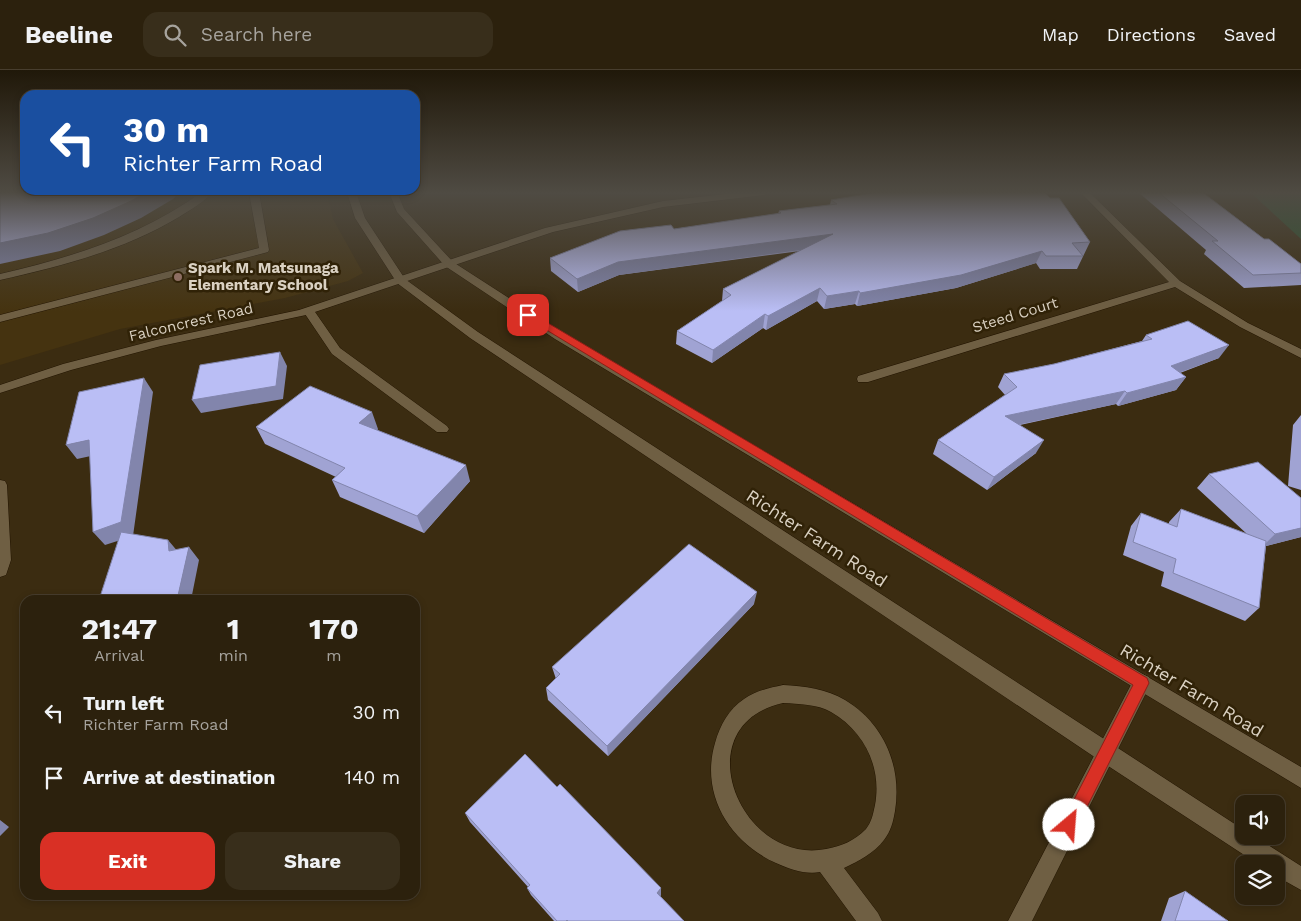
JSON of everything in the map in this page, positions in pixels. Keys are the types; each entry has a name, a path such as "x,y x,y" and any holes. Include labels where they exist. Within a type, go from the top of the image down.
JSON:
{"street":[{"path":"0,277 58,263 136,237 145,232"},
{"path":"0,319 264,250 261,232"},
{"name":"Richter Farm Road","path":"369,232 401,281 474,335 1106,753 1301,878"},
{"name":"Richter Farm Road","path":"420,232 450,264 559,336 1301,778"},
{"name":"Falconcrest Road","path":"0,388 67,367 160,343 309,311 510,242 548,232"},
{"path":"1124,232 1176,283 1244,325 1301,354"},
{"name":"Steed Court","path":"863,379 1176,283"},
{"path":"309,311 336,351 442,429"},
{"path":"0,485 4,560 0,570"},
{"path":"1020,921 1142,683"},
{"path":"827,863 858,851 880,827 889,795 885,762 868,732 843,709 814,696 783,694 755,702 734,721 720,749 720,782 733,815 758,843 791,860 827,863 870,921"}],"shaded area":[{"name":"Spark M. Matsunaga Elementary School","path":"0,232 340,232 363,273 348,281 285,298 120,329 0,365"}],"green space":[{"path":"1293,232 1301,232 1301,239"}],"building":[{"path":"0,232 52,232 48,233 0,243"},
{"path":"618,232 1083,232 1090,242 1072,243 1083,256 1046,256 1042,251 961,275 860,293 859,291 827,296 820,288 768,316 765,314 713,350 677,331 731,295 723,289 833,234 618,262 577,279 550,258"},
{"path":"1207,232 1254,232 1264,239 1269,239 1301,264 1301,273 1253,275 1212,241 1218,241"},
{"path":"1188,321 1229,345 1171,366 1186,377 1127,393 1125,391 1005,416 1044,440 994,477 938,440 1017,387 1004,374 1054,364 1152,339 1146,335"},
{"path":"280,352 276,386 192,400 200,365"},
{"path":"144,378 121,522 93,532 89,440 66,445 79,392"},
{"path":"310,386 372,412 359,423 466,465 417,516 332,480 345,468 256,427"},
{"path":"1258,462 1301,498 1301,528 1275,534 1209,474"},
{"path":"1181,509 1266,541 1259,608 1173,573 1176,559 1133,542 1141,513 1177,527"},
{"path":"121,532 168,540 169,551 189,547 178,595 101,595"},
{"path":"689,544 757,592 607,746 546,688 560,674 552,667"},
{"path":"525,754 557,787 560,784 661,888 657,893 684,921 557,921 527,888 530,885 465,813"},
{"path":"1185,891 1228,921 1175,921"}],"place":[{"name":"Spark M. Matsunaga Elementary School","path":"178,277"}],"route":[{"path":"528,315 559,336 1142,683 1069,825"}]}
